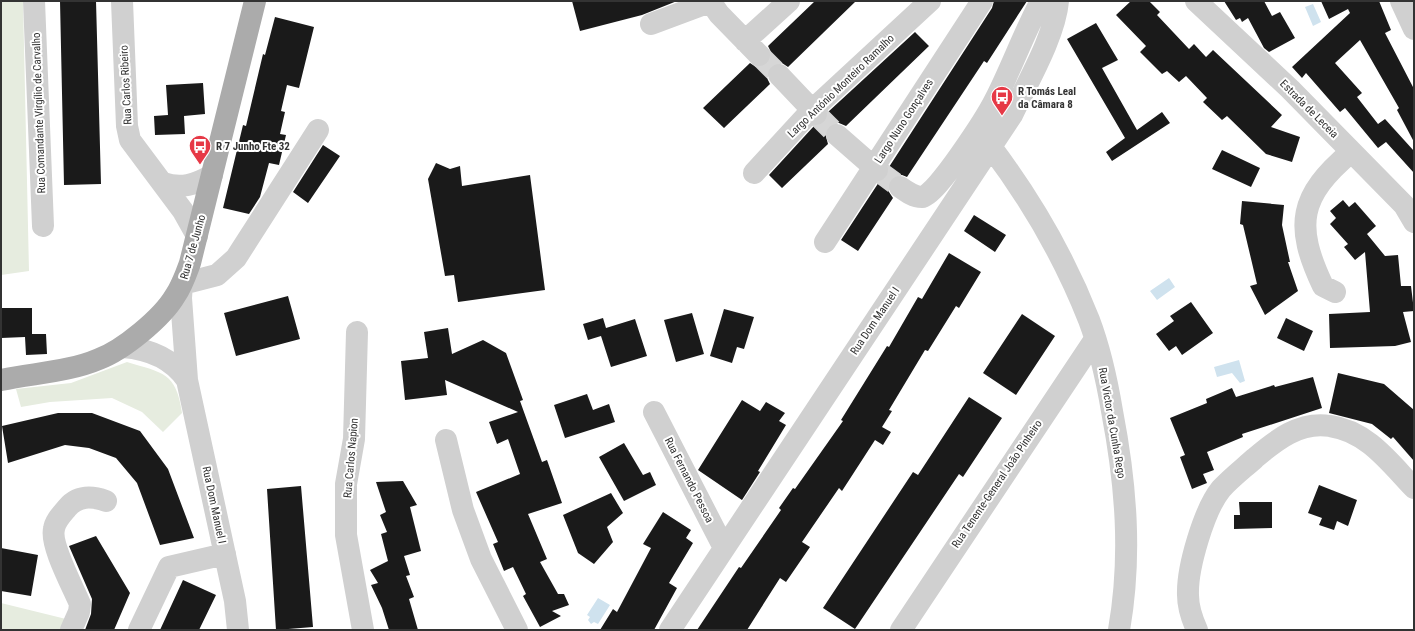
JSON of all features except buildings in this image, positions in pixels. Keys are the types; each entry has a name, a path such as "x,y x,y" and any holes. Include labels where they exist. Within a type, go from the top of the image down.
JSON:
{"main road":[{"name":"Rua 7 de Junho","path":"1,380 99,360 123,347 149,325 174,298 182,284 197,236 255,1"}],"street":[{"name":"Rua Comandante Virgílio de Carvalho","path":"34,1 43,226"},
{"name":"Rua Carlos Ribeiro","path":"122,1 127,126 130,140 191,222 197,236"},
{"path":"651,24 710,1 752,48 789,1"},
{"name":"Largo António Monteiro Ramalho","path":"754,173 814,112 930,1"},
{"name":"Largo Nuno Gonçalves","path":"825,242 875,169 982,1"},
{"name":"Estrada de Leceia","path":"1196,1 1290,89 1351,152 1411,208"},
{"path":"1401,1 1414,29"},
{"path":"900,187 910,194 923,197 930,194 944,178 994,102 1048,3"},
{"name":"Rua Dom Manuel I","path":"670,630 1012,115 1043,50 1048,3"},
{"path":"779,75 814,112"},
{"path":"182,284 217,275 236,258 318,130"},
{"path":"837,135 875,169"},
{"name":"Rua Victor da Cunha Rego","path":"991,147 1012,175 1060,255 1090,321 1107,384 1120,456 1126,506 1127,558 1119,630"},
{"path":"1335,292 1323,286 1312,262 1304,230 1308,202 1319,183 1351,152"},
{"path":"163,183 178,187 189,186 212,175"},
{"name":"Rua Dom Manuel I","path":"182,284 187,380 235,601 238,630"},
{"name":"Rua Carlos Napion","path":"356,332 354,439 346,484 346,535 363,630"},
{"name":"Rua Tenente-General João Pinheiro","path":"901,630 1095,339"},
{"name":"Rua Dom Manuel I","path":"123,347 137,348 157,355 181,370 187,380"},
{"name":"Rua Fernando Pessoa","path":"654,412 724,548"},
{"path":"1197,630 1190,609 1188,581 1204,520 1221,489 1272,443 1300,429 1316,425 1344,429 1373,446 1414,488"},
{"path":"446,440 463,510 478,552 517,630"},
{"path":"71,630 79,612 80,604 54,540 54,528 60,515 70,504 79,499 92,497 106,501"},
{"path":"139,630 169,567 225,554"}],"shaded area":[{"path":"1,1 23,1 29,271 1,275"},
{"path":"127,362 159,372 166,376 176,389 182,413 163,432 142,412 112,398 50,402 21,407 16,389 71,383"},
{"path":"1,603 66,619 61,630 1,630"}],"water":[{"path":"1313,4 1321,22 1313,26 1305,7"},
{"path":"1169,278 1175,287 1157,300 1150,291"},
{"path":"1239,360 1245,381 1240,383 1232,373 1217,377 1214,367"},
{"path":"598,598 610,605 598,624 594,622 591,624 588,620 590,617 587,615"}],"tunnel":[{"path":"759,55 779,75"},
{"path":"816,114 837,135"},
{"path":"877,170 900,187"}],"place":[{"name":"R Tomás Leal da Câmara 8","path":"1002,116"},
{"name":"R 7 Junho Fte 32","path":"200,166"}]}
